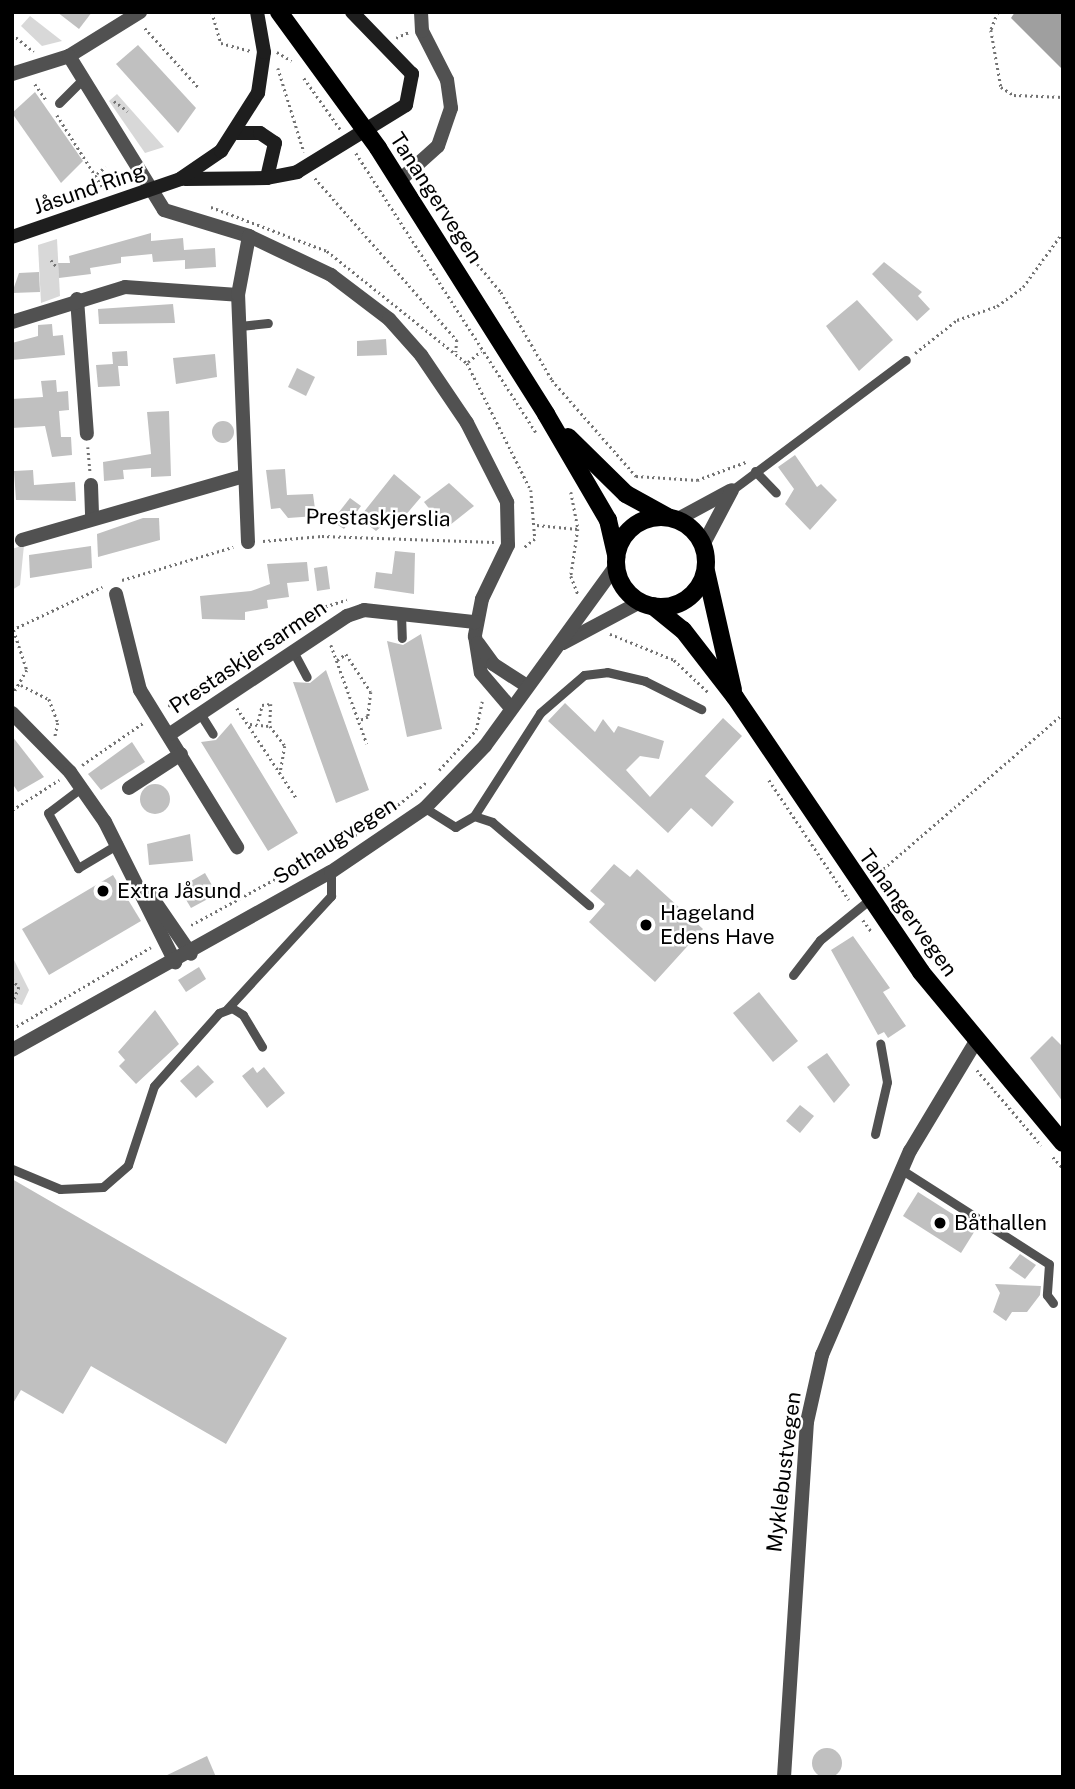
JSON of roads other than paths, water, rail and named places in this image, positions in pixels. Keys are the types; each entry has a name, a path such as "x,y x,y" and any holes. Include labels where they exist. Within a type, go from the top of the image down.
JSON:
{"main road":[{"name":"Jåsund Ring","path":"12,237 180,179 237,133 253,107 263,67 257,12"},
{"name":"Tanangervegen","path":"279,12 377,148 547,414 602,508 616,561"},
{"name":"Jåsund Ring","path":"180,179 267,178 309,167 396,113 414,90 405,65 352,12"},
{"path":"237,133 260,133 275,143 267,178"},
{"name":"Tanangervegen","path":"547,414 603,475 673,518"},
{"path":"673,518 703,545 705,570 692,595 647,604 621,583 616,561 640,522 673,518"},
{"name":"Tanangervegen","path":"705,570 735,697"},
{"name":"Tanangervegen","path":"647,604 683,630 735,697 861,899 1063,1143"}],"street":[{"path":"399,181 438,146 451,108 447,80 422,31 421,12"},
{"path":"12,75 69,56 137,15"},
{"path":"69,56 151,190 173,216 249,236 331,275 389,319 421,355 499,482 507,502 508,545 475,622 475,639 481,673 510,707"},
{"path":"248,542 238,295 249,236"},
{"path":"12,322 77,299 146,286 238,295"},
{"path":"77,299 87,435"},
{"path":"22,540 244,476"},
{"path":"91,485 92,519"},
{"path":"673,518 732,490"},
{"path":"703,545 732,490"},
{"name":"Sothaugvegen","path":"12,1050 191,954 331,872 425,808 485,746 525,685 556,648 616,561"},
{"name":"Prestaskjersarmen","path":"116,594 140,690 170,734 237,847"},
{"name":"Sothaugvegen","path":"556,648 647,604"},
{"name":"Prestaskjersarmen","path":"170,734 364,610 475,622"},
{"path":"475,639 493,664 525,685"},
{"path":"12,713 71,772 141,884 191,954"},
{"path":"130,788 181,754"},
{"path":"141,884 175,961"},
{"name":"Myklebustvegen","path":"784,1777 807,1422 822,1355 902,1170 964,1055 976,1041"}],"lane":[{"path":"59,103 83,79"},
{"path":"240,326 268,323"},
{"path":"732,490 906,360"},
{"path":"755,471 776,493"},
{"path":"401,614 402,638"},
{"path":"294,653 307,677"},
{"path":"425,808 454,827 474,816 540,713 584,675 607,671 645,681 701,709"},
{"path":"201,715 213,734"},
{"path":"81,788 48,813 78,868 118,844"},
{"path":"474,816 508,833 589,905"},
{"path":"12,1169 72,1191 111,1183 128,1165 154,1086 186,1046 227,1009 331,896 331,872"},
{"path":"793,975 861,899"},
{"path":"227,1009 250,1023 262,1047"},
{"path":"876,1134 887,1082 880,1044"},
{"path":"902,1170 1049,1264 1052,1303"}],"place":[{"name":"Extra Jåsund","path":"103,891"},
{"name":"Hageland Edens Have","path":"646,925"},
{"name":"Båthallen","path":"940,1223"}]}
